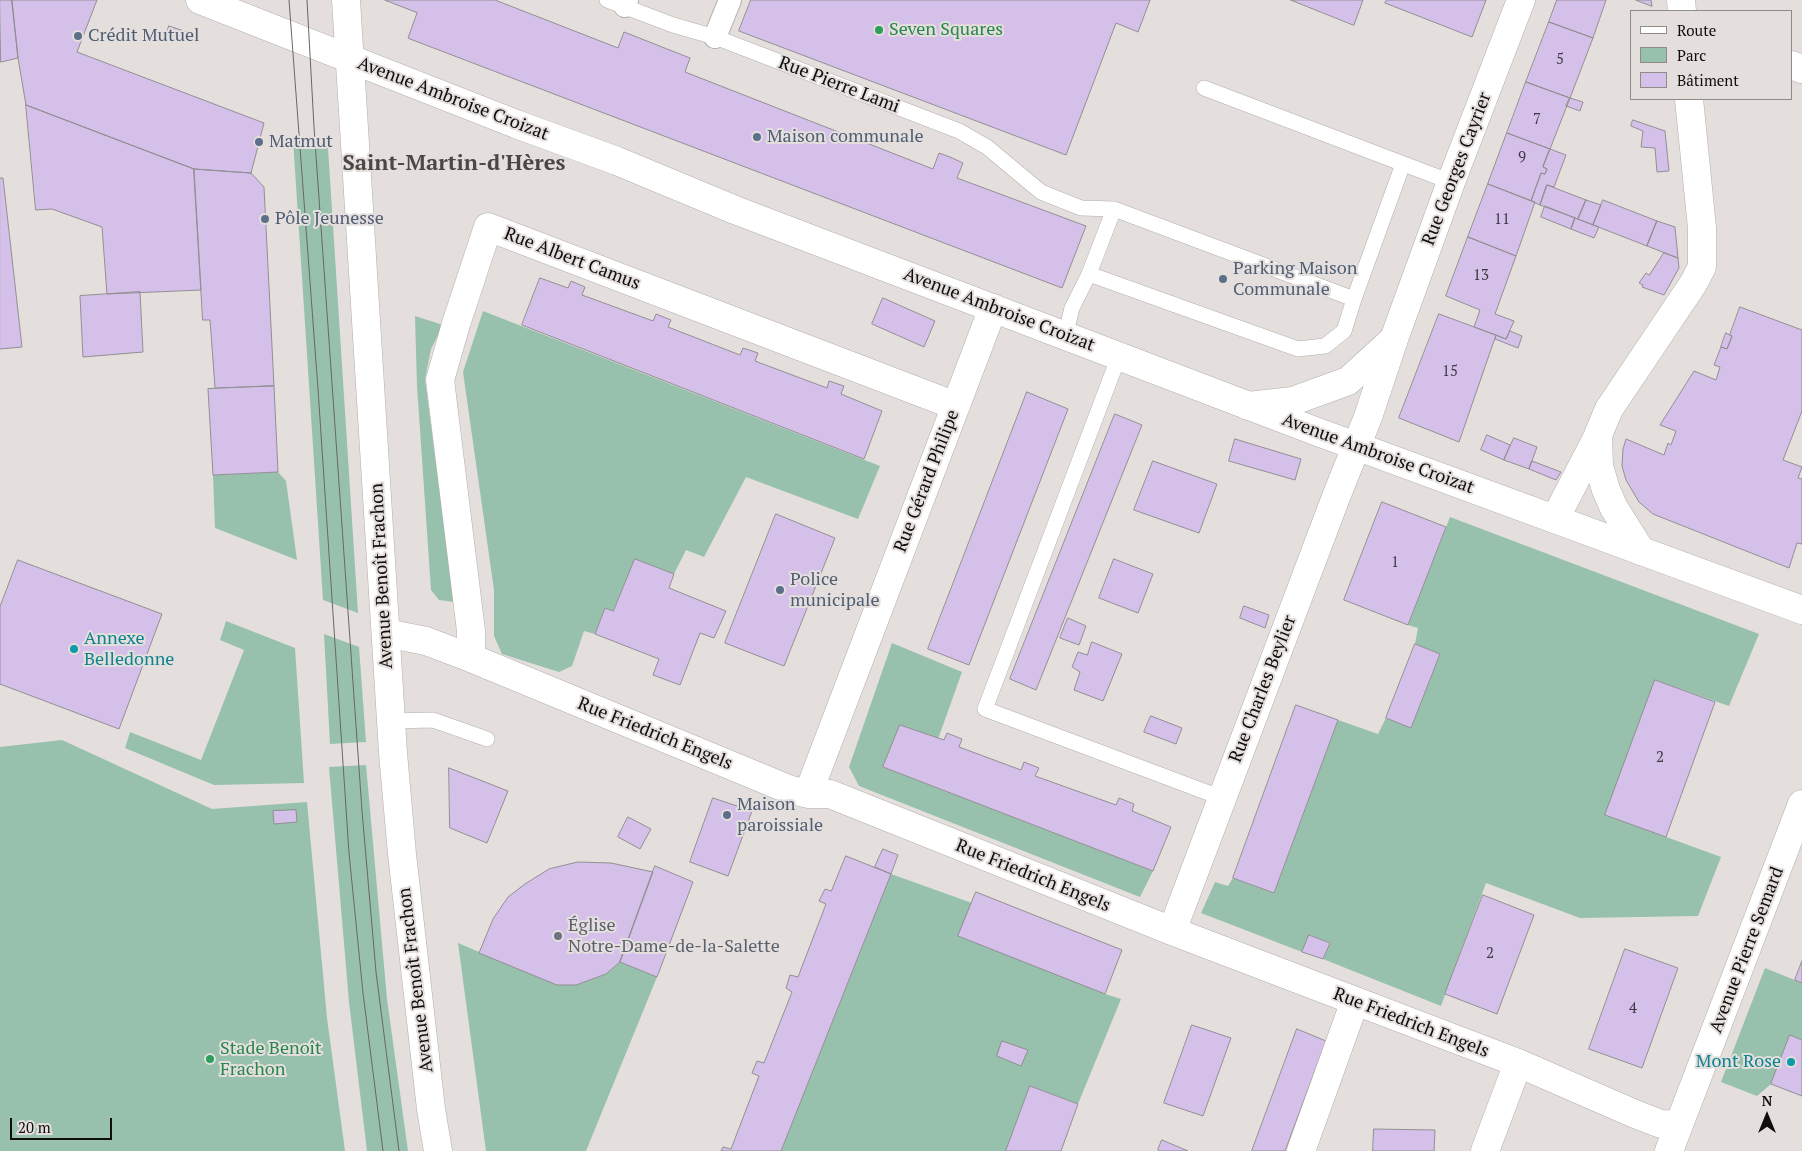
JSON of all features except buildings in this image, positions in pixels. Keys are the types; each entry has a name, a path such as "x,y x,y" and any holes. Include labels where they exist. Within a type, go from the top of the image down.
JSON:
{"street":[{"name":"Avenue Ambroise Croizat","path":"200,0 617,161 735,210 1248,406 1802,610"},
{"name":"Avenue Benoît Frachon","path":"346,0 391,722 402,854 430,1099 438,1151"},
{"path":"715,37 730,0"},
{"name":"Rue Georges Cayrier","path":"1356,447 1376,396 1394,339 1451,182 1521,0"},
{"path":"1555,519 1598,435 1609,409 1693,284 1702,267 1702,228 1689,100"},
{"name":"Rue Albert Camus","path":"471,658 471,631 440,380 488,227 956,406"},
{"name":"Rue Gérard Philipe","path":"808,794 993,308"},
{"name":"Rue Georges Cayrier","path":"1248,406 1293,401 1348,381 1394,339"},
{"path":"1598,435 1599,466 1606,490 1614,508 1641,550"},
{"name":"Rue Charles Beylier","path":"1172,931 1356,447"},
{"name":"Rue Friedrich Engels","path":"386,633 426,641 471,658 788,789 808,794 830,794 1172,931 1518,1063 1661,1124 1679,1125"},
{"name":"Avenue Pierre Semard","path":"1669,1151 1802,804"},
{"path":"1301,1151 1355,1001"},
{"path":"1485,1151 1518,1063"}],"lane":[{"name":"Rue Pierre Lami","path":"620,2 673,25 715,37 959,131 987,147 1041,192 1081,208 1114,209 1354,299"},
{"path":"1204,88 1451,182"},
{"path":"1089,274 1298,349 1325,346 1344,331 1403,164"},
{"path":"1065,336 1072,308 1089,274 1114,209"},
{"path":"1119,356 984,709 1222,798"},
{"path":"391,722 433,720 486,739"}],"green space":[{"path":"293,139 328,148 358,613 323,600"},
{"path":"483,311 880,466 858,519 746,477 704,557 686,550 674,574 635,559 613,611 605,608 595,634 584,631 572,666 559,672 502,654 494,636 494,590 463,372"},
{"path":"415,316 443,325 431,349 425,379 454,602 439,600 431,590 417,386"},
{"path":"278,472 286,481 297,560 215,528 213,475"},
{"path":"1450,517 1759,634 1729,706 1655,680 1606,815 1721,857 1698,916 1580,918 1486,883 1441,1006 1323,959 1330,943 1310,935 1302,952 1201,913 1215,882 1228,886 1233,878 1274,893 1338,720 1378,734 1386,718 1411,727 1440,654 1415,644 1418,628 1408,625"},
{"path":"226,621 295,648 304,783 214,785 125,748 130,732 201,760 244,650 220,640"},
{"path":"324,634 359,647 366,742 330,744"},
{"path":"892,643 962,672 938,739 900,725 883,767 1153,871 1140,897 859,786 849,767"},
{"path":"62,740 212,809 307,802 327,1018 345,1151 0,1151 0,747"},
{"path":"366,765 387,999 408,1151 367,1151 349,1002 329,767"},
{"path":"891,874 972,903 1105,994 1121,999 1078,1104 1030,1086 1006,1151 781,1151"},
{"path":"458,943 557,985 576,985 606,974 620,962 657,977 586,1151 486,1151"},
{"path":"1765,968 1802,983 1802,1040 1790,1035 1771,1084 1757,1096 1721,1082"}],"tram line":[{"path":"289,0 318,389 349,853 363,993 383,1151"},
{"path":"307,0 314,127 362,811 376,972 399,1151"}],"place":[{"name":"Seven Squares","path":"879,30"},
{"name":"Crédit Mutuel","path":"78,36"},
{"name":"Maison communale","path":"757,137"},
{"name":"Matmut","path":"259,142"},
{"name":"Pôle Jeunesse","path":"265,219"},
{"name":"Parking Maison Communale","path":"1223,279"},
{"name":"Police municipale","path":"780,590"},
{"name":"Annexe Belledonne","path":"74,649"},
{"name":"Maison paroissiale","path":"727,815"},
{"name":"Église Notre-Dame-de-la-Salette","path":"558,936"},
{"name":"Stade Benoît Frachon","path":"210,1059"},
{"name":"Mont Rose","path":"1791,1062"}],"district":[{"name":"Saint-Martin-d'Hères","path":"454,164"}]}
